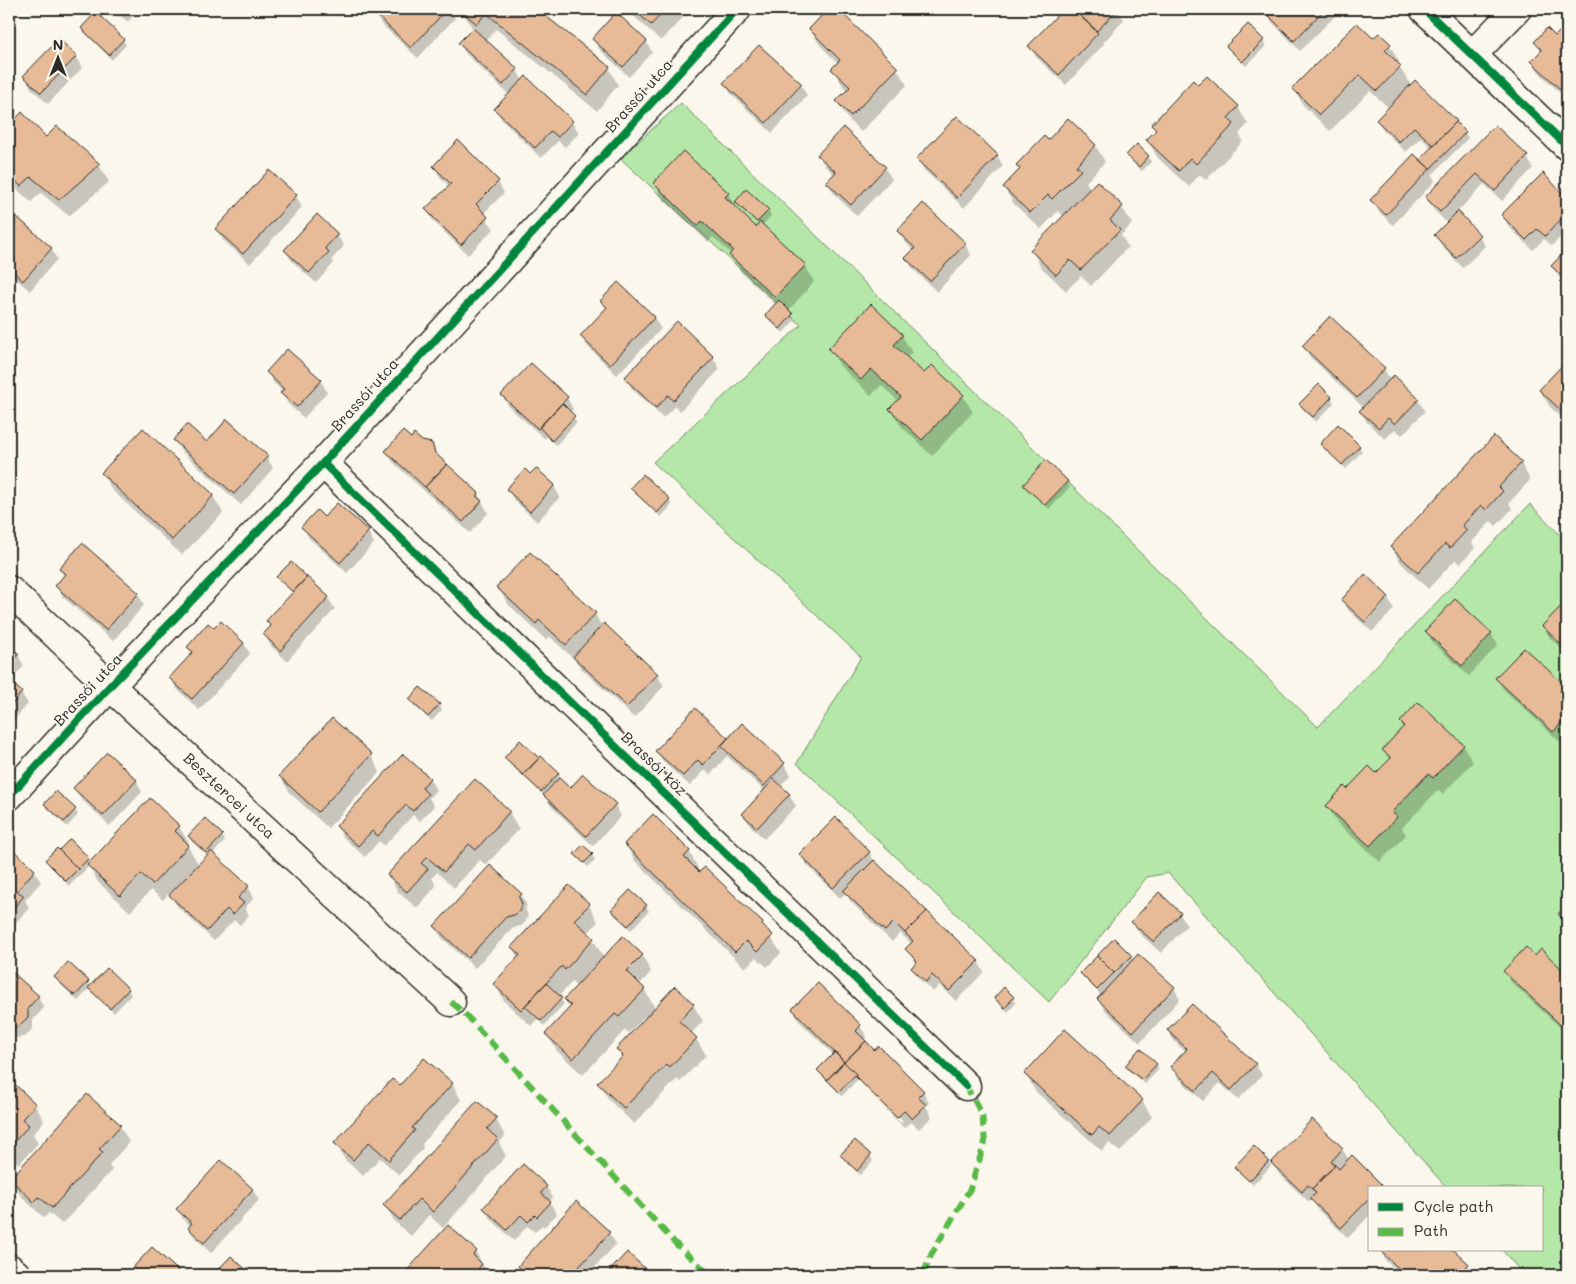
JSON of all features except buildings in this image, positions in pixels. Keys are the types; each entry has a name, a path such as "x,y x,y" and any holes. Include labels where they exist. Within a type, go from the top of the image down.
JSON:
{"street":[{"name":"Brassói utca","path":"9,796 110,686 323,463 737,9"},
{"path":"1424,9 1567,146"},
{"path":"1472,55 1517,9"},
{"name":"Brassói köz","path":"323,463 966,1086"},
{"name":"Besztercei utca","path":"9,590 451,1002"},
{"path":"9,1268 17,1275"}],"green space":[{"path":"681,103 1318,727 1530,504 1567,542 1567,1275 1524,1275 1504,1252 1544,1252 1544,1186 1445,1186 1168,873 1147,877 1049,1002 797,763 861,657 653,462 801,325 620,158"}],"marked path":[{"path":"451,1002 464,1013 676,1244 710,1275"},
{"path":"923,1275 932,1253 970,1189 985,1142 982,1114 966,1086"}],"cycle path":[{"path":"9,796 110,686 323,463 737,9"},
{"path":"1424,9 1567,146"},
{"path":"323,463 966,1086"}]}
